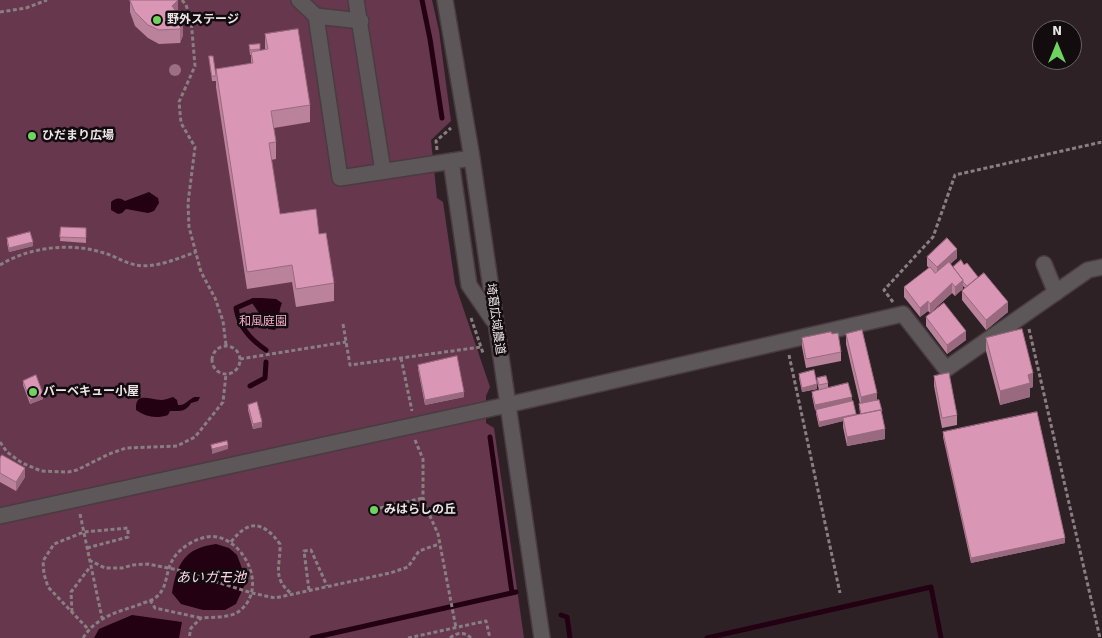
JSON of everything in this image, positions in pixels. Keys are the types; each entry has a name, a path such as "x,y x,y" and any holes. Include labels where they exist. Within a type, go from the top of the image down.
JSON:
{"street":[{"path":"299,0 316,16 361,21"},
{"path":"356,0 361,21 383,171"},
{"name":"埼葛広域農道","path":"445,0 472,158 542,638"},
{"path":"316,16 340,178 472,158"},
{"path":"451,161 469,285 496,326"},
{"path":"1044,264 1056,293"},
{"path":"0,516 411,420 507,405 903,314 946,369 1088,270 1102,267"}],"path":[{"path":"0,12 26,8 47,0"},
{"path":"182,0 186,5 191,20 195,66 179,102 181,123 195,146 188,203 189,227 201,272 216,298 223,321 226,346"},
{"path":"903,314 884,290 933,236 955,174 1102,142"},
{"path":"0,265 8,260 34,251 59,248 90,249 137,266 162,264 196,252"},
{"path":"1026,314 1100,638"},
{"path":"343,324 350,365 481,347"},
{"path":"786,341 840,594"},
{"path":"240,359 346,342"},
{"path":"226,346 236,349 240,359 236,369 226,374 216,370 212,360 216,350 226,346"},
{"path":"401,358 411,420 422,458 423,498 438,534 456,628"},
{"path":"0,442 2,449 22,463 41,471 68,472 77,470 126,448 177,446 195,437 223,402 226,374"},
{"path":"380,508 423,498"},
{"path":"231,542 240,532 248,527 266,528 280,544 280,561 277,572 285,589 292,594"},
{"path":"87,548 128,537 128,528 84,532 54,544 43,561 48,587 89,630"},
{"path":"84,532 102,619"},
{"path":"83,638 96,622 102,619 155,598 165,587 172,560 182,549 198,540 216,537 231,542 246,558 251,572 252,593 238,612 201,618 155,608 150,600"},
{"path":"90,560 105,568 122,568 148,564 169,568 275,598 390,573 408,567 419,551 439,544"},
{"path":"309,590 304,550 311,550 327,586"},
{"path":"72,612 71,592 91,567"},
{"path":"189,638 191,628 201,618"},
{"path":"408,638 486,621 490,638"},
{"path":"452,628 452,636 465,634 472,638"}],"green space":[{"name":"和風庭園","path":"0,0 432,0 439,31 451,121 431,140 437,198 443,202 455,284 490,387 486,396 486,423 494,428 524,638 0,638"}],"water":[{"path":"149,192 158,198 159,203 154,211 148,213 126,209 118,214 111,210 111,202 114,200 125,201"},
{"path":"252,298 276,299 282,303 278,323 275,330 268,329 269,317 259,313 252,303"},
{"path":"173,397 177,400 178,405 180,405 185,404 194,397 200,397 198,401 191,403 185,409 170,411 168,415 164,416 151,417 136,410 136,404 140,398 161,400"},
{"name":"あいガモ池","path":"216,544 229,548 237,555 243,571 246,582 236,604 225,610 203,610 181,604 172,593 180,565 190,553 205,546"},
{"name":"あいガモ池","path":"132,615 182,622 179,638 94,638 99,629"}],"building":[{"path":"130,0 178,0 172,6 183,21 180,29 159,30 148,25 135,12"},
{"path":"298,29 310,105 271,111 276,142 269,143 280,214 316,209 319,234 326,233 334,283 296,289 292,265 247,272 216,69 253,63 251,52 268,49 265,34"},
{"path":"260,44 260,49 250,50 249,45"},
{"path":"209,56 213,56 216,76 212,76"},
{"path":"61,227 86,228 86,238 60,237"},
{"path":"30,232 33,242 9,248 7,238"},
{"path":"947,238 957,249 937,267 927,257"},
{"path":"961,260 964,265 967,263 978,277 967,286 953,267"},
{"path":"949,262 963,280 955,287 952,283 930,304 928,301 920,308 904,287 930,267 935,273"},
{"path":"984,273 1008,302 986,320 962,291"},
{"path":"944,303 966,331 947,345 926,317"},
{"path":"1022,329 1033,373 1028,375 1030,383 1000,391 986,338"},
{"path":"862,330 877,393 861,397 846,334"},
{"path":"831,332 832,334 838,333 841,352 806,359 802,338"},
{"path":"457,356 464,392 425,400 418,365"},
{"path":"814,370 817,384 802,388 799,374"},
{"path":"949,373 957,415 942,418 934,376"},
{"name":"バーベキュー小屋","path":"36,375 43,394 30,400 23,381"},
{"path":"826,376 828,383 819,385 817,378"},
{"path":"848,383 852,397 815,405 812,392"},
{"path":"879,400 882,411 861,414 859,404"},
{"path":"853,401 856,414 819,422 816,410"},
{"path":"257,402 262,422 253,424 248,405"},
{"path":"881,410 885,429 847,437 843,418"},
{"path":"1037,412 1065,538 971,558 943,432"},
{"path":"227,441 228,445 212,449 211,445"},
{"path":"2,455 25,468 16,482 0,473 0,458"}],"waterway":[{"path":"422,0 442,118"},
{"path":"252,301 236,308 237,315 246,332 266,350"},
{"path":"250,386 265,378 266,362"},
{"path":"490,437 512,593"},
{"path":"707,638 931,587 941,638"},
{"path":"312,638 516,592"},
{"path":"561,615 567,617 570,638"}],"place":[{"name":"野外ステージ","path":"157,20"},
{"name":"ひだまり広場","path":"32,136"},
{"name":"バーベキュー小屋","path":"33,392"},
{"name":"みはらしの丘","path":"374,510"}]}
